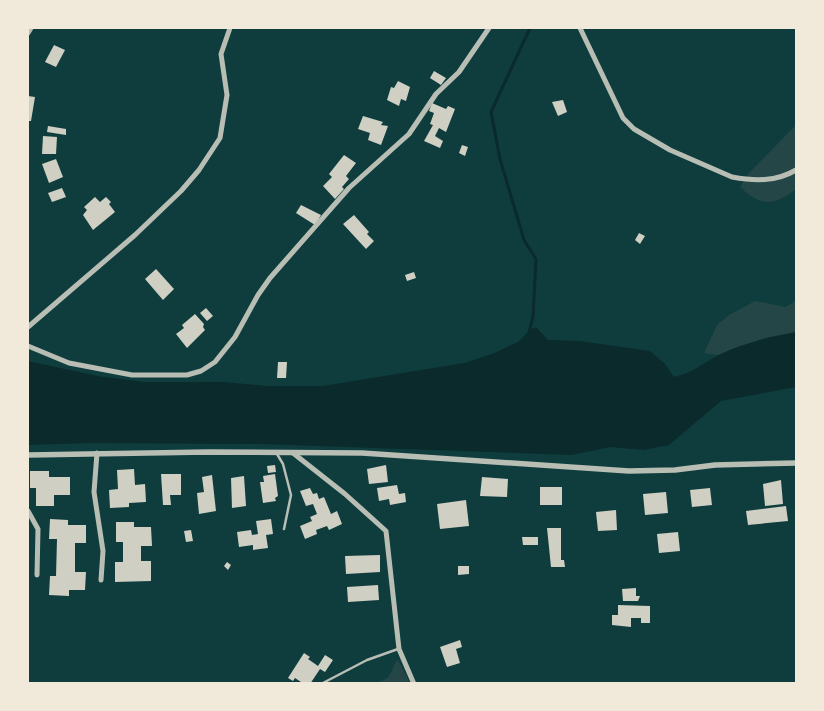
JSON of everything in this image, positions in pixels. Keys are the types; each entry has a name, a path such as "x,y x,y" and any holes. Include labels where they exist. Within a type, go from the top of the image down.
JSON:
{"street":[{"path":"28,32 31,28"},
{"path":"28,327 135,235 181,192 199,170 220,138 227,95 221,54 230,28"},
{"path":"28,346 69,363 132,375 187,376 201,371 215,362 235,337 258,295 270,278 349,188 409,134 436,94 460,72 489,28"},
{"path":"580,28 623,118 645,138 740,178 768,180 788,175 796,170"},
{"path":"28,455 277,452 362,454 630,471 675,470 725,464 796,463"},
{"path":"96,453 94,492 103,551 101,580"},
{"path":"293,453 345,494 386,531 399,649 414,684"},
{"path":"28,511 38,529 37,575"}],"lane":[{"path":"277,452 283,464 291,495 284,529"},
{"path":"321,684 367,660 399,649"}],"shaded area":[{"path":"796,125 796,189 781,199 768,202 761,201 748,194 740,187 748,174"},
{"path":"796,300 796,332 764,338 718,355 704,353 717,325 729,315 755,301 786,307"},
{"path":"536,327 548,340 580,341 650,351 665,364 674,377 738,347 796,332 796,387 721,401 669,445 644,450 610,447 572,455 261,444 91,443 28,445 28,361 97,376 144,382 224,382 268,386 323,386 464,363 492,354 518,342 530,330"},
{"path":"398,660 410,683 355,683 384,680 389,676"}],"building":[{"path":"54,45 65,50 56,67 45,62"},
{"path":"434,71 446,78 441,85 430,78"},
{"path":"398,81 410,87 406,101 401,99 399,106 387,100 391,87 394,88"},
{"path":"28,96 35,97 31,121 28,121"},
{"path":"563,100 567,112 558,116 552,102"},
{"path":"432,103 446,109 448,106 455,109 446,132 439,128 435,136 443,141 440,148 424,141 433,125 430,124 434,113 429,111"},
{"path":"363,116 383,122 381,125 388,126 381,145 368,140 370,133 358,129"},
{"path":"48,126 66,129 66,135 47,132"},
{"path":"43,136 57,137 56,154 42,154"},
{"path":"462,145 468,147 465,156 459,153"},
{"path":"344,155 356,163 346,176 349,179 342,187 344,189 335,199 323,186 332,177 329,174"},
{"path":"56,159 63,177 49,183 42,164"},
{"path":"62,188 66,197 52,202 48,193"},
{"path":"95,197 100,202 106,197 111,202 109,204 115,212 93,230 83,215 87,210 84,207"},
{"path":"301,205 321,215 315,225 296,213"},
{"path":"354,215 369,232 367,234 374,241 366,249 343,224"},
{"path":"639,233 645,236 640,244 635,240"},
{"path":"156,269 174,289 163,300 145,279"},
{"path":"414,272 416,278 407,281 405,275"},
{"path":"206,308 213,316 207,321 200,313"},
{"path":"195,314 204,324 205,330 187,348 176,334 184,328 182,325"},
{"path":"278,362 287,362 286,378 277,378"},
{"path":"275,465 276,472 268,473 267,466"},
{"path":"386,465 388,482 369,484 367,469"},
{"path":"134,469 135,485 145,484 146,502 129,503 129,507 110,508 109,490 118,489 117,470"},
{"path":"30,471 49,471 49,477 70,477 70,495 54,495 54,506 36,506 36,488 30,488"},
{"path":"161,474 181,474 181,495 170,495 171,505 163,505"},
{"path":"275,474 278,496 275,498 276,501 263,503 260,482 264,482 263,476"},
{"path":"212,475 216,511 199,514 197,493 204,492 202,477"},
{"path":"244,476 246,506 232,508 231,478"},
{"path":"482,477 508,479 507,497 480,496"},
{"path":"781,480 783,504 765,506 763,484"},
{"path":"397,485 399,494 405,493 406,502 390,505 389,499 379,501 377,488"},
{"path":"540,487 562,487 562,505 540,505"},
{"path":"310,488 313,494 317,493 319,499 324,497 331,514 337,511 342,524 329,530 327,526 316,530 317,534 305,539 300,526 312,521 310,517 317,514 313,504 306,506 300,491"},
{"path":"710,488 712,505 692,507 690,490"},
{"path":"666,492 668,513 645,515 643,494"},
{"path":"466,500 469,526 440,529 437,504"},
{"path":"786,506 788,521 748,525 746,511"},
{"path":"616,510 617,530 598,531 596,512"},
{"path":"50,519 68,520 68,525 86,525 86,543 75,543 75,572 86,572 85,590 69,590 69,596 49,595 50,576 56,576 57,539 49,539"},
{"path":"271,519 273,534 266,535 268,548 253,550 253,545 239,547 237,532 251,530 252,535 258,534 256,521"},
{"path":"116,522 134,522 134,527 151,527 152,546 141,546 141,561 151,561 151,581 115,582 115,562 123,562 123,542 116,542"},
{"path":"547,528 561,528 561,560 564,560 565,567 551,567"},
{"path":"191,530 193,541 186,542 184,531"},
{"path":"678,532 680,551 659,553 657,534"},
{"path":"522,537 538,537 538,545 523,545"},
{"path":"380,555 380,572 346,574 345,556"},
{"path":"227,562 231,565 228,570 224,566"},
{"path":"458,566 469,566 469,574 458,575"},
{"path":"378,585 379,600 348,602 347,587"},
{"path":"636,588 636,596 640,596 638,601 623,601 622,589"},
{"path":"618,605 650,606 650,623 641,623 641,618 631,618 631,627 612,625 612,615 618,615"},
{"path":"460,640 462,647 456,649 460,663 447,667 440,647"},
{"path":"304,653 310,657 308,659 318,666 325,655 333,660 325,672 320,669 310,684 304,684 295,678 293,681 288,678"}],"waterway":[{"path":"529,332 533,317 536,259 524,240 500,159 491,112 530,28"}]}
